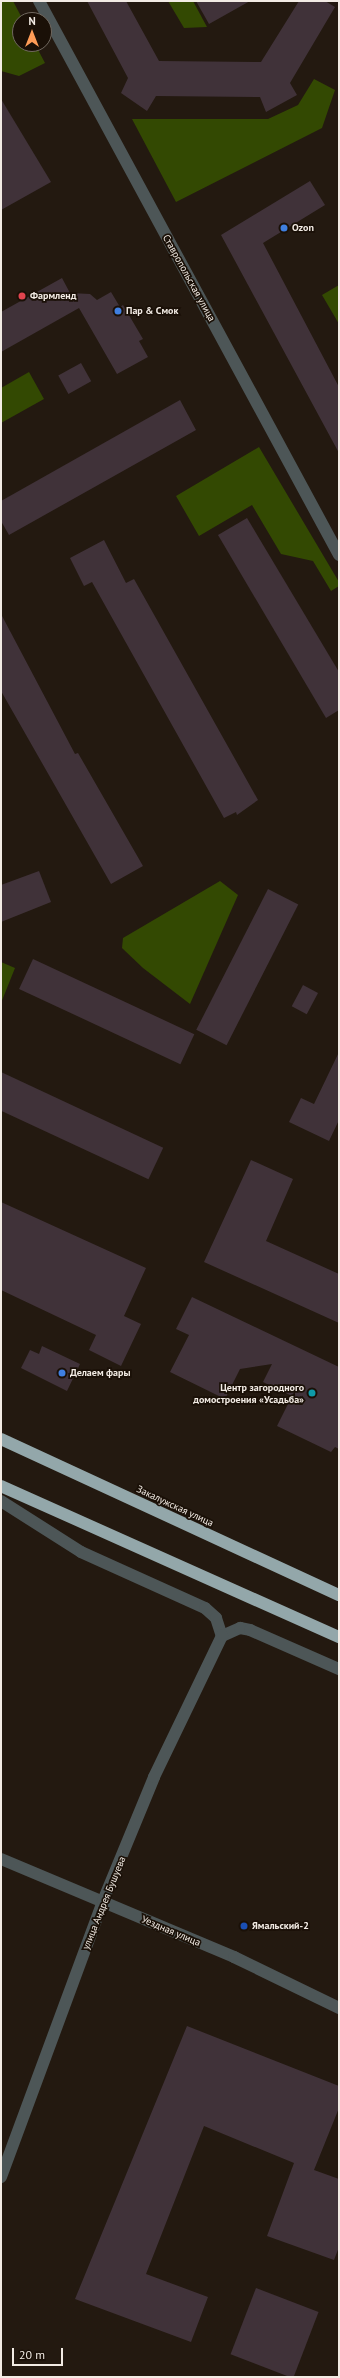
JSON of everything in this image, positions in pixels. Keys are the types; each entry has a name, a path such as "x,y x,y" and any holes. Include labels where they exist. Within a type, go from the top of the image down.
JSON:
{"highway":[{"name":"Закалужская улица","path":"1,1439 339,1595"},
{"path":"1,1486 339,1637"}],"street":[{"name":"Ставропольская улица","path":"38,1 339,554"},
{"path":"1,1501 81,1552 205,1608 216,1618 222,1636 240,1628 250,1630 339,1669"},
{"name":"улица Андрея Бушуева","path":"1,2177 103,1902 154,1777 222,1636"},
{"name":"Уездная улица","path":"1,1859 234,1957 339,2008"}],"green space":[{"path":"1,1 13,1 19,12 12,12 12,52 39,52 45,63 19,76 1,71"},
{"path":"168,1 193,1 207,27 184,28"},
{"path":"314,79 335,90 322,128 176,202 132,119 268,119 298,105"},
{"path":"339,285 339,324 322,295"},
{"path":"29,372 44,399 1,423 1,388"},
{"path":"259,447 339,582 339,586 331,591 313,561 281,554 252,505 199,536 176,496"},
{"path":"220,881 238,895 190,1004 143,968 122,948 123,938"},
{"path":"1,962 15,968 1,1003"}],"building":[{"path":"87,1 126,1 159,61 261,62 299,1 325,1 335,7 290,83 297,95 266,112 260,97 156,96 147,111 121,93 128,78"},
{"path":"196,1 250,1 209,24"},
{"path":"1,99 51,182 1,210"},
{"path":"310,181 325,205 263,243 339,387 339,453 221,235"},
{"path":"62,278 70,293 90,294 97,300 111,292 120,307 123,305 143,339 139,341 148,357 117,374 79,308 1,352 1,312"},
{"path":"81,363 91,381 68,394 58,376"},
{"path":"180,400 196,430 9,535 1,521 1,501"},
{"path":"247,518 339,672 339,710 326,718 218,535"},
{"path":"104,540 126,583 134,579 258,800 237,815 236,812 224,818 92,582 84,586 70,558"},
{"path":"1,614 75,754 78,753 143,866 111,884 1,691"},
{"path":"39,871 51,902 1,922 1,885"},
{"path":"268,889 298,904 227,1045 196,1030"},
{"path":"33,959 194,1034 180,1064 19,989"},
{"path":"303,985 318,993 307,1014 292,1006"},
{"path":"339,1052 339,1120 329,1141 289,1122 301,1098 314,1104"},
{"path":"1,1072 163,1148 148,1179 1,1111"},
{"path":"251,1160 293,1179 266,1241 339,1274 339,1323 204,1262"},
{"path":"1,1202 146,1268 124,1316 141,1324 121,1366 89,1350 96,1335 1,1290"},
{"path":"192,1297 339,1367 339,1449 335,1447 331,1452 277,1426 292,1396 263,1382 272,1364 240,1369 225,1399 170,1372 189,1335 176,1329"},
{"path":"42,1346 80,1364 67,1391 21,1368 30,1350 39,1354"},
{"path":"187,2026 339,2086 339,2108 314,2170 339,2179 339,2247 334,2260 267,2236 294,2163 204,2126 146,2274 208,2297 191,2342 75,2299"},
{"path":"256,2288 319,2312 294,2377 290,2377 231,2354"}],"place":[{"name":"Ozon","path":"284,228"},
{"name":"Фармленд","path":"22,296"},
{"name":"Пар & Смок","path":"118,311"},
{"name":"Делаем фары","path":"62,1373"},
{"name":"Центр загородного домостроения «Усадьба»","path":"312,1393"},
{"name":"Ямальский-2","path":"244,1926"}]}
